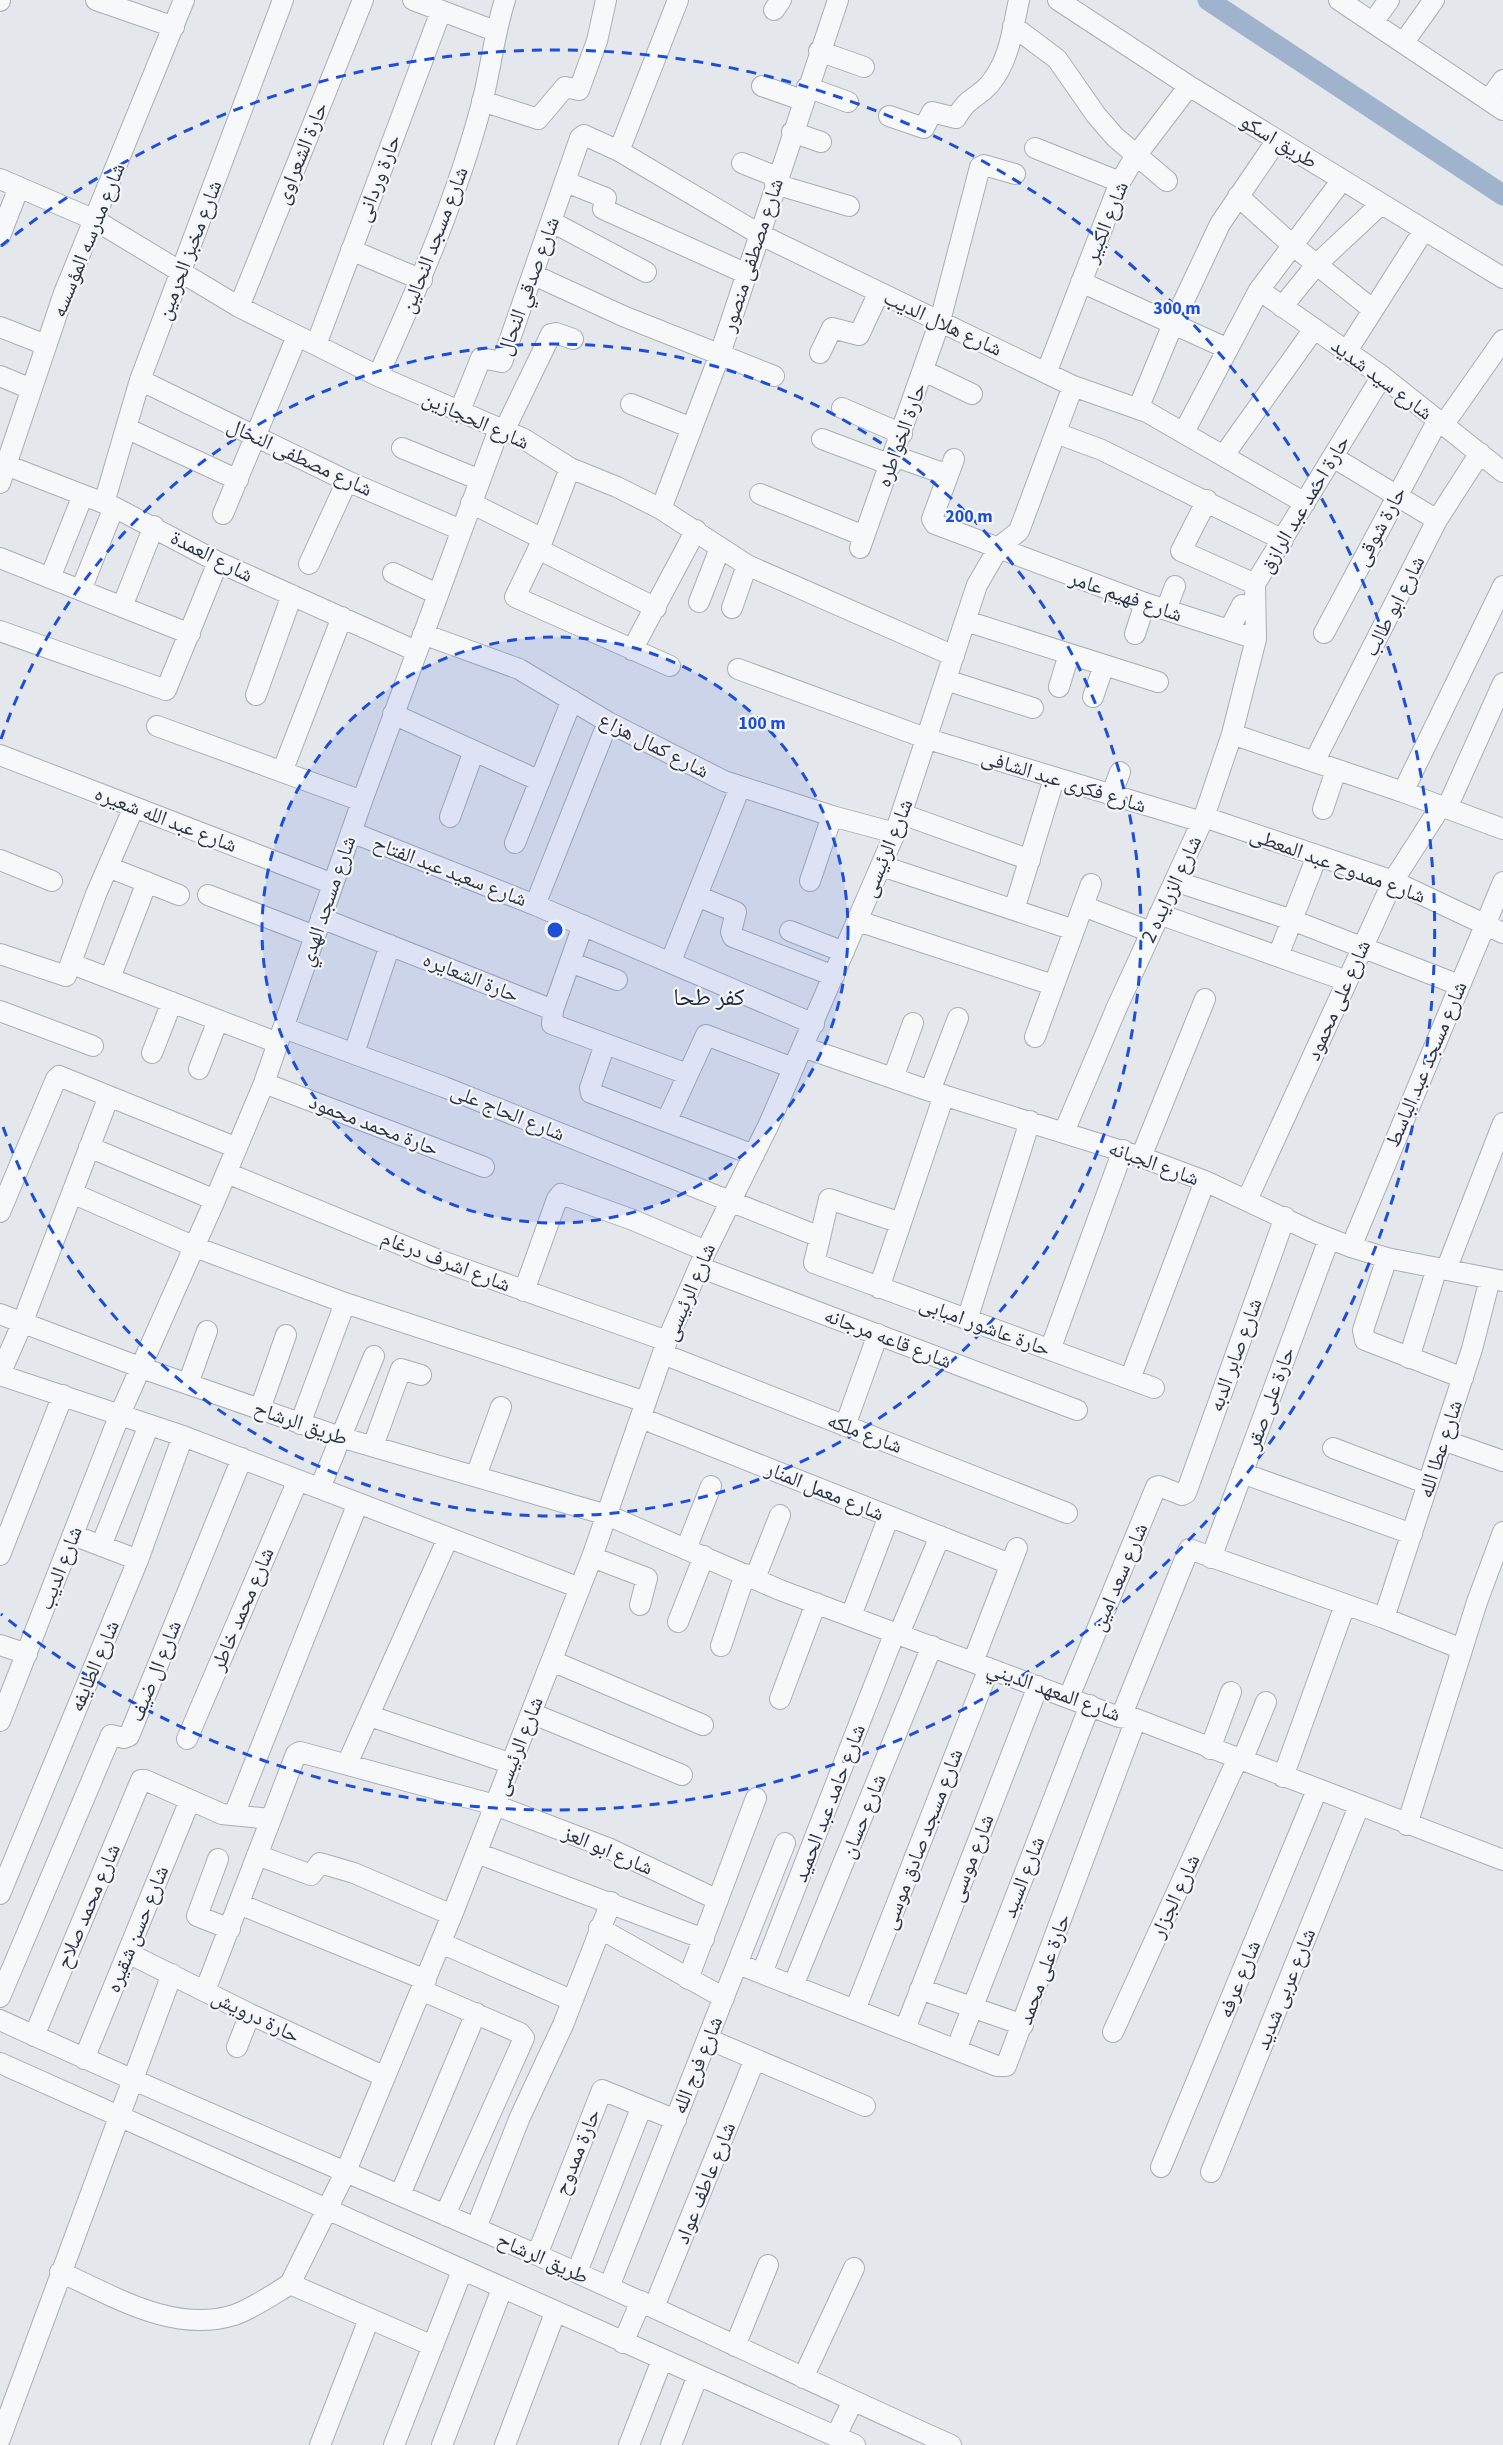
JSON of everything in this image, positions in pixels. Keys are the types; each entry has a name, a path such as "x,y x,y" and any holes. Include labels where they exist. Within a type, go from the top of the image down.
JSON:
{"street":[{"path":"96,0 174,27"},
{"name":"شارع مدرسه المؤسسه","path":"3,472 46,345 184,0"},
{"name":"شارع مخبز الحرمين","path":"81,591 109,505 126,428 140,380 283,0"},
{"name":"حارة الشعراوى","path":"239,307 363,0"},
{"path":"413,0 495,31"},
{"name":"شارع مسجد النحالين","path":"378,376 422,280 459,179 482,101 495,31 505,0"},
{"path":"482,101 539,119 565,87 579,89 597,41 606,0"},
{"path":"619,151 678,0"},
{"name":"شارع مصطفى منصور","path":"661,508 720,354 819,51 838,0"},
{"path":"889,116 924,128 932,112 956,118 963,104 986,88 1002,66 1019,0"},
{"name":"طريق اسكو","path":"1058,0 1189,86 1503,278"},
{"path":"1340,0 1496,105 1503,80"},
{"path":"1373,21 1389,0"},
{"path":"1404,42 1434,0"},
{"name":"حارة وردانى","path":"316,345 441,11"},
{"path":"1013,26 1057,59 1096,115 1135,157 1167,181"},
{"path":"819,51 864,67"},
{"path":"762,86 848,102"},
{"name":"شارع الكبير","path":"1047,371 1120,182 1135,157 1189,86"},
{"path":"792,132 821,142"},
{"name":"شارع هلال الديب","path":"584,135 619,151 759,234 1047,371 1073,387 1138,409 1184,432 1305,503"},
{"name":"شارع صدقي النحال","path":"459,413 481,358 502,362 580,138 584,135"},
{"path":"1138,409 1173,324 1220,224 1277,140"},
{"path":"1035,148 1120,182"},
{"path":"742,163 776,180 849,206"},
{"name":"حارة الخواطره","path":"760,494 862,542 924,372 940,321 980,169 984,165 1015,174"},
{"name":"شارع الحجازين","path":"0,179 95,220 239,307 297,336 459,413 524,439 570,468 661,508 747,565 954,656"},
{"path":"1184,432 1226,348 1259,290 1291,244 1342,180"},
{"path":"566,182 606,198 603,209 747,274"},
{"path":"0,236 19,187"},
{"path":"1238,196 1291,244 1372,309"},
{"path":"1282,307 1317,264 1381,204"},
{"path":"552,222 646,272"},
{"path":"1347,351 1424,230"},
{"path":"351,250 422,280"},
{"path":"534,275 623,316 774,376"},
{"path":"1081,282 1226,348"},
{"name":"شارع سيد شديد","path":"1259,290 1382,376 1503,470"},
{"path":"820,353 832,328 859,335 879,292"},
{"path":"0,327 46,345"},
{"path":"1224,455 1314,329"},
{"name":"شارع مسجد الهدي","path":"142,1368 264,1083 393,714 480,480 502,430 551,334 556,333 573,339"},
{"path":"223,514 297,336"},
{"name":"حارة شوقى","path":"1324,633 1396,495 1441,422 1503,340"},
{"path":"924,372 972,394"},
{"path":"0,376 31,389"},
{"name":"حارة احمد عبد الرازق","path":"1256,639 1255,584 1382,376"},
{"name":"شارع مصطفى النحال","path":"140,380 347,482 461,530"},
{"name":"شارع الرئيسى","path":"290,2284 346,2171 441,1943 592,1557 665,1348 703,1259 814,1024 882,866 902,814 977,585 999,547 1019,531 1073,387"},
{"path":"631,404 692,428"},
{"path":"842,408 902,434"},
{"path":"126,428 238,480"},
{"path":"1056,433 1102,450 1283,540"},
{"path":"822,439 892,460"},
{"path":"402,448 480,480"},
{"name":"شارع ابو طالب","path":"1314,762 1437,520 1480,453"},
{"path":"1334,457 1437,520"},
{"name":"شارع فهيم عامر","path":"892,460 951,467 932,519 935,524 1145,603 1256,639"},
{"path":"570,468 541,544 514,597 670,666"},
{"name":"شارع العمدة","path":"3,472 83,495 109,505 154,526 219,562 292,595 342,617 420,643"},
{"path":"309,564 347,482"},
{"path":"50,578 83,495"},
{"path":"1207,501 1181,550 1255,584"},
{"path":"471,503 656,608"},
{"path":"122,607 154,526"},
{"path":"632,650 696,531"},
{"path":"699,602 720,548"},
{"path":"0,558 190,634"},
{"path":"0,631 163,690 169,688 219,562"},
{"path":"732,608 747,565"},
{"path":"393,573 437,594"},
{"path":"1166,610 1176,586"},
{"path":"1403,792 1503,586"},
{"path":"256,695 292,595"},
{"path":"1135,634 1145,603"},
{"path":"1229,630 1242,605"},
{"path":"282,772 342,617"},
{"path":"966,621 1158,682"},
{"name":"شارع الزرايده 2","path":"1064,1132 1159,914 1203,820 1232,734 1256,639"},
{"name":"شارع كمال هزاع","path":"420,643 519,669 608,722 740,787 895,833"},
{"path":"1059,687 1069,654"},
{"path":"1093,697 1104,664"},
{"name":"شارع فكرى عبد الشافى","path":"738,669 927,739 1111,796 1203,820"},
{"path":"946,680 1033,708"},
{"name":"شارع على محمود","path":"1247,1200 1393,881 1444,807 1503,684"},
{"path":"515,843 572,700"},
{"path":"393,714 540,781"},
{"path":"535,905 608,722"},
{"path":"157,726 362,801"},
{"path":"1232,734 1403,792 1503,829"},
{"path":"450,818 474,751"},
{"name":"شارع عبد الله شعيره","path":"0,755 333,884"},
{"path":"1323,809 1336,770"},
{"path":"1111,796 1120,772"},
{"path":"1014,910 1054,779"},
{"path":"671,962 740,787"},
{"path":"0,954 63,977 68,975 108,867 134,807"},
{"path":"902,814 1030,860"},
{"path":"810,881 832,816"},
{"name":"شارع ممدوح عبد المعطى","path":"1203,820 1393,881 1503,933"},
{"name":"شارع سعيد عبد الفتاح","path":"351,832 584,925 814,1024"},
{"path":"1278,956 1317,856"},
{"path":"0,860 52,881"},
{"path":"882,866 1074,930"},
{"path":"108,867 179,895"},
{"path":"1175,881 1292,920 1459,986"},
{"path":"110,978 147,882"},
{"name":"شارع مسجد عبد الباسط","path":"1351,1247 1503,882"},
{"path":"1035,1037 1091,884"},
{"name":"حارة الشعايره","path":"208,895 390,945 553,1010"},
{"path":"697,896 736,912 732,936 834,976"},
{"path":"1083,906 1151,932"},
{"path":"1159,914 1347,981"},
{"path":"858,921 1053,985"},
{"path":"584,925 553,1010 551,1023 687,1074"},
{"path":"790,932 844,951"},
{"path":"354,1053 390,945"},
{"path":"570,962 617,980"},
{"name":"شارع الحاج على","path":"72,964 218,1020 354,1053 819,1237"},
{"path":"1050,1350 1132,1154 1205,999"},
{"path":"152,1053 172,1002"},
{"path":"0,1011 93,1047"},
{"path":"879,1288 901,1223 958,1018"},
{"path":"199,1069 218,1020"},
{"path":"893,1078 913,1023"},
{"path":"667,1120 703,1040 709,1035 793,1068"},
{"path":"605,1044 590,1088 591,1093 754,1155"},
{"name":"شارع الجبانه","path":"803,1047 937,1093 1132,1154 1205,1181 1351,1247 1387,1258 1497,1280"},
{"path":"0,1212 56,1078 61,1076 237,1148"},
{"name":"حارة محمد محمود","path":"264,1083 484,1167"},
{"path":"109,1096 22,1324 0,1374 183,1436 580,1588"},
{"path":"967,1320 1030,1122"},
{"path":"1410,1358 1441,1269 1503,1123"},
{"path":"89,1147 215,1200"},
{"name":"شارع اشرف درغام","path":"227,1173 350,1225 524,1291 665,1348"},
{"path":"1130,1379 1205,1181"},
{"name":"شارع معمل المنار","path":"72,1193 195,1246 345,1303 492,1350 643,1410 940,1536 1013,1556"},
{"name":"شارع قاعه مرجانه","path":"524,1291 557,1199 563,1194 633,1220 703,1259 878,1334 1077,1410"},
{"path":"819,1237 829,1199 901,1223"},
{"name":"شارع صابر الدبه","path":"1186,1493 1285,1217"},
{"name":"حارة عاشور امبابى","path":"819,1237 813,1262 816,1265 1154,1388"},
{"name":"حارة على صقر","path":"1211,1558 1329,1239"},
{"path":"1387,1258 1363,1330 1365,1340 1463,1378"},
{"name":"شارع عطا الله","path":"1384,1618 1497,1280"},
{"path":"300,1424 345,1303"},
{"name":"طريق الرشاح","path":"0,1314 22,1324 300,1424 607,1515"},
{"path":"188,1384 207,1331"},
{"path":"845,1426 878,1334"},
{"path":"260,1409 286,1335"},
{"name":"شارع ملكه","path":"665,1348 845,1426 1067,1513"},
{"path":"320,1488 374,1356"},
{"name":"شارع الديب","path":"0,1722 120,1414 142,1368"},
{"path":"373,1446 401,1369 422,1375"},
{"path":"0,1555 63,1395"},
{"path":"476,1476 501,1407"},
{"path":"101,1546 149,1425"},
{"name":"شارع الطايفه","path":"0,1894 138,1560 183,1436"},
{"path":"1443,1440 1503,1461"},
{"path":"1333,1448 1428,1484"},
{"name":"شارع ال ضيف","path":"0,1997 111,1735 124,1738 129,1736 242,1458"},
{"path":"1242,1473 1412,1534"},
{"name":"شارع محمد خاطر","path":"187,1739 298,1480"},
{"path":"678,1622 711,1486"},
{"name":"شارع سعد امين","path":"1069,1697 1156,1487 1160,1486 1182,1495 1186,1493"},
{"path":"234,1815 358,1503"},
{"name":"شارع المعهد الديني","path":"607,1515 816,1603 1129,1718 1503,1860"},
{"path":"721,1646 750,1576 780,1515"},
{"path":"851,1616 890,1516"},
{"path":"1407,1825 1462,1649 1503,1532"},
{"path":"73,1536 138,1560"},
{"name":"شارع حامد عبد الحميد","path":"762,1974 897,1633 940,1536"},
{"path":"347,1764 448,1538"},
{"name":"حارة على محمد","path":"738,1964 997,2066 1006,2066 1023,2025 1186,1552 1191,1549 1211,1558"},
{"name":"شارع مسجد صادق موسى","path":"855,2010 981,1665 1013,1556"},
{"path":"592,1557 647,1578 640,1605"},
{"path":"1211,1558 1384,1618 1462,1649"},
{"path":"780,1699 816,1603"},
{"path":"1283,1777 1345,1605"},
{"path":"0,1645 27,1654"},
{"name":"شارع حسان","path":"793,1986 932,1646"},
{"path":"552,1661 703,1725"},
{"name":"شارع موسى","path":"905,2029 1038,1686"},
{"path":"1210,1749 1232,1692"},
{"name":"شارع الجزار","path":"1113,2032 1266,1702"},
{"name":"شارع السيد","path":"956,2050 1090,1705"},
{"path":"531,1713 682,1775"},
{"path":"370,1716 512,1764"},
{"name":"شارع ابو العز","path":"270,1819 298,1753 347,1764 495,1805 608,1848 718,1900"},
{"name":"شارع محمد صلاح","path":"34,2036 141,1780 190,1800"},
{"name":"شارع عرفه","path":"1161,2167 1317,1790"},
{"path":"688,1979 756,1798"},
{"path":"190,1800 222,1814 270,1819 206,1991"},
{"name":"شارع حسن شقيره","path":"84,2059 190,1800"},
{"name":"شارع عربى شديد","path":"1211,2172 1359,1806"},
{"name":"شارع فرج الله","path":"609,2287 785,1843"},
{"path":"477,1853 704,1939"},
{"path":"257,1855 311,1875 320,1863 354,1874 452,1915"},
{"path":"218,1859 196,1916 230,1929"},
{"path":"476,2228 610,1902"},
{"path":"239,1905 423,1985 520,2033 523,2040 445,2215"},
{"path":"599,1928 724,1998"},
{"path":"441,1943 571,2000"},
{"name":"حارة درويش","path":"128,1953 250,2014 385,2077"},
{"path":"0,2439 118,2113 172,1974"},
{"path":"920,1989 1023,2025"},
{"path":"400,2195 476,2013"},
{"path":"237,2047 250,2014"},
{"name":"طريق الرشاح","path":"0,2020 84,2059 129,2085 346,2171 577,2272 951,2445"},
{"path":"708,2039 865,2106"},
{"name":"شارع عاطف عواد","path":"623,2343 648,2304 755,2059"},
{"path":"0,2063 118,2113 326,2210 855,2445"},
{"name":"حارة ممدوح","path":"537,2255 602,2091 676,2120"},
{"path":"577,2272 642,2106"},
{"path":"735,2346 768,2265"},
{"path":"803,2378 854,2268"},
{"path":"60,2271 144,2310 173,2319 204,2320 233,2315 261,2302 290,2284 433,2346"},
{"path":"394,2445 462,2271"},
{"path":"442,2445 502,2289"},
{"path":"505,2445 555,2313"},
{"path":"320,2445 369,2319"},
{"path":"629,2445 663,2360"},
{"path":"671,2445 698,2375"},
{"path":"836,2436 854,2401"}],"waterway":[{"path":"1208,0 1503,195"}],"district":[{"name":"كفر طحا","path":"709,997"}]}
